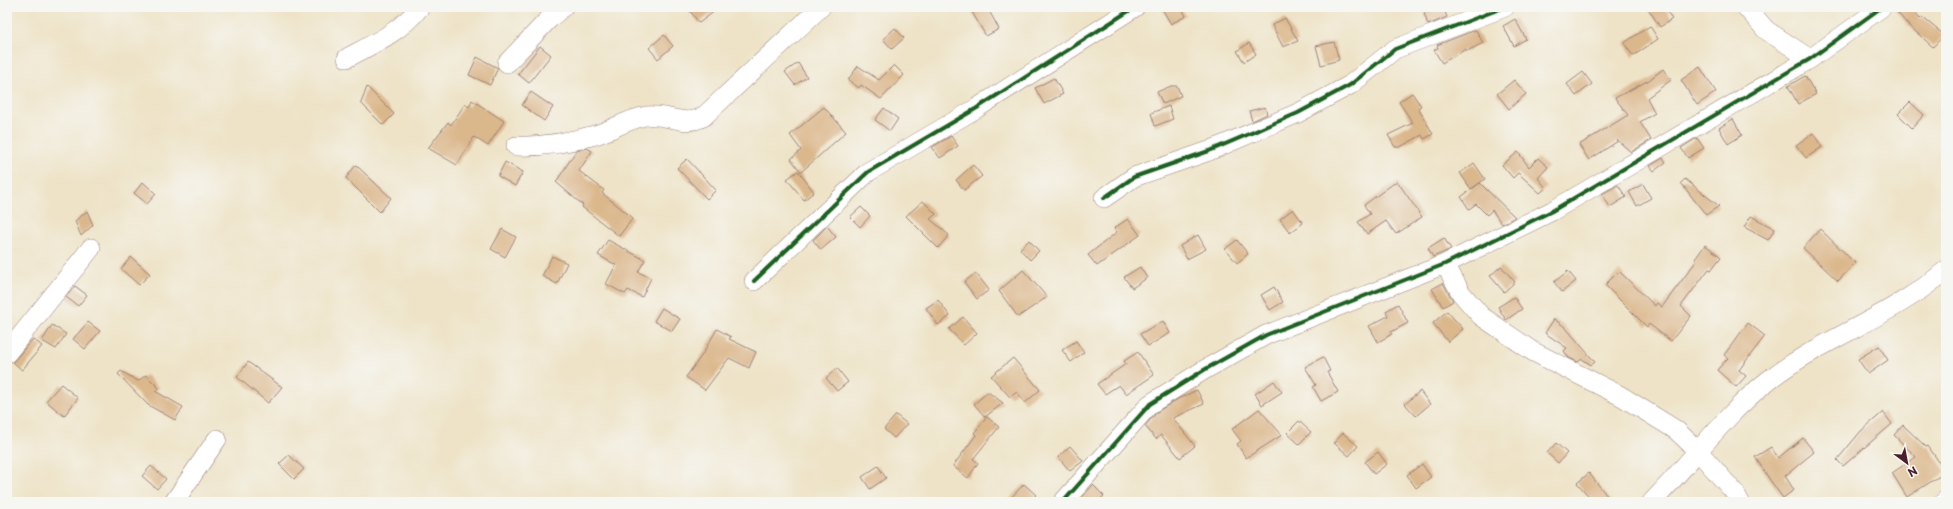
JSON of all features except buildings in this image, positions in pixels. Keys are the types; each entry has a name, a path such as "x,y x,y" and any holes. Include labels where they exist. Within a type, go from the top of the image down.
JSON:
{"street":[{"path":"347,58 390,35 409,21 420,7"},
{"path":"507,63 549,19 563,7"},
{"path":"516,146 534,147 595,135 631,120 647,116 664,117 693,122 702,117 719,102 821,7"},
{"path":"754,281 868,172 977,108 1135,7"},
{"path":"1104,198 1134,178 1209,151 1298,113 1350,85 1395,49 1505,7"},
{"path":"1746,7 1766,30 1810,59"},
{"path":"1063,502 1150,404 1204,370 1266,335 1445,264 1552,211 1810,59 1882,7"},
{"path":"7,353 91,248"},
{"path":"1445,264 1460,293 1481,316 1532,351 1622,396 1676,430 1699,452 1735,494 1740,502"},
{"path":"1652,502 1725,422 1770,380 1824,344 1887,312 1946,270"},
{"path":"174,502 217,439"}],"cycle path":[{"path":"754,281 868,172 977,108 1135,7"},
{"path":"1104,198 1134,177 1209,151 1298,113 1350,85 1395,49 1505,7"},
{"path":"1063,502 1150,404 1204,370 1266,335 1445,264 1552,211 1810,59 1882,7"}]}
